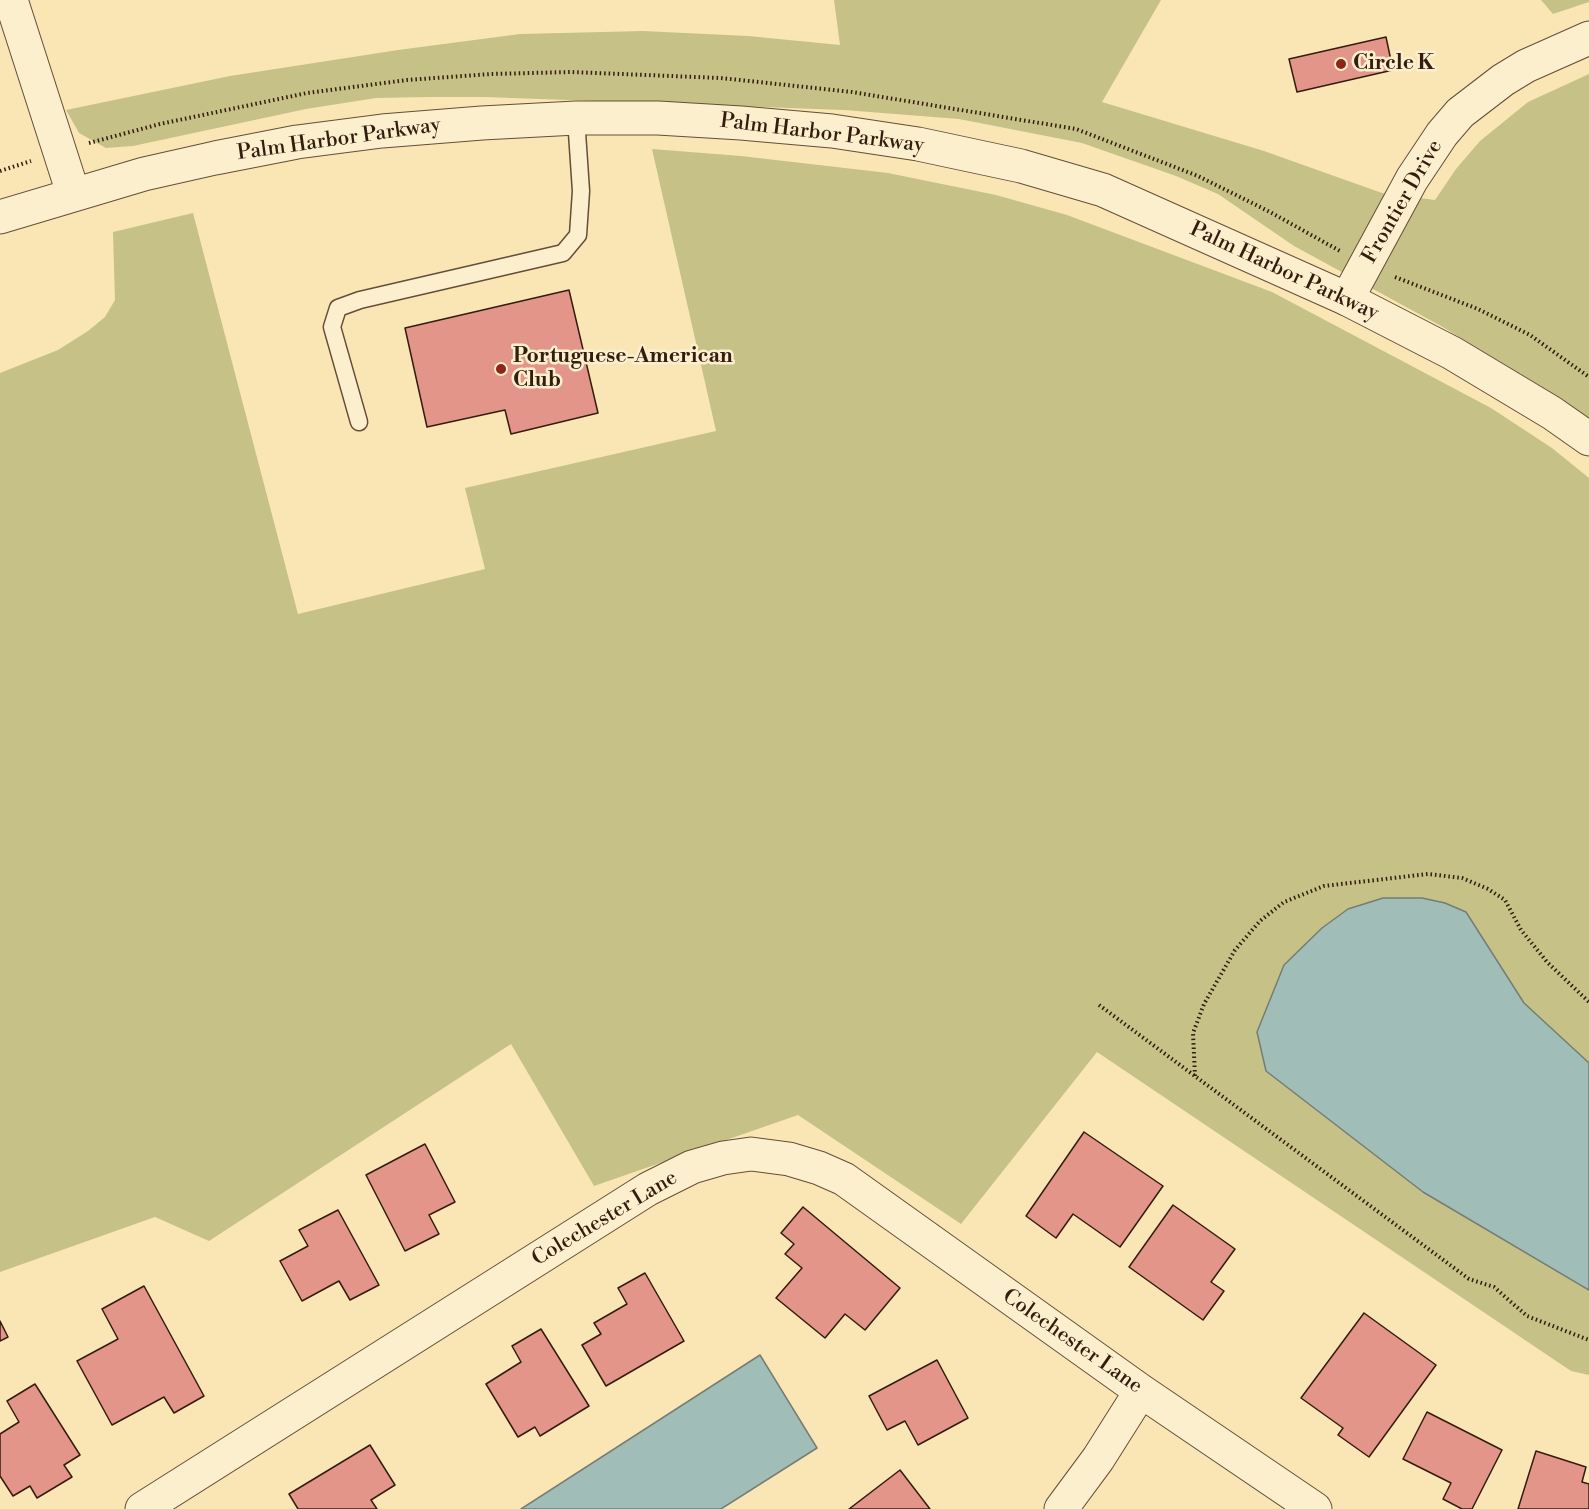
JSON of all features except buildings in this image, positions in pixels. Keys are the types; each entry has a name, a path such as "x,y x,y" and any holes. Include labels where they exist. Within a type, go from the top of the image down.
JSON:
{"street":[{"path":"11,0 73,194"},
{"name":"Frontier Drive","path":"1347,299 1412,179 1432,147 1460,113 1503,80 1526,66 1589,38"},
{"name":"Palm Harbor Parkway","path":"0,217 144,174 297,142 382,131 576,118 658,118 832,131 918,144 1021,166 1103,190 1347,299 1452,353 1552,413 1589,439"},
{"name":"Colechester Lane","path":"142,1509 648,1189 692,1167 723,1158 751,1154 819,1167 844,1179 1141,1391 1315,1509"},
{"path":"1061,1509 1098,1459 1141,1391"}],"lane":[{"path":"359,422 332,327 338,308 360,300 562,253 578,235 581,191 576,118"}],"path":[{"path":"1076,129 1198,176 1270,212 1330,247"},
{"path":"0,171 20,165"},
{"path":"1400,279 1478,309 1530,335 1589,377"},
{"path":"1195,1076 1193,1033 1204,1004 1235,950 1260,921 1284,902 1324,886 1428,874 1462,878 1505,900 1521,930 1547,962 1589,1002"},
{"path":"1100,1005 1469,1279 1494,1287 1527,1316 1589,1340"}],"shaded area":[{"path":"834,0 1161,0 1102,102 1264,151 1382,193 1435,200 1456,169 1480,141 1528,102 1589,74 1589,420 1566,402 1441,326 1294,246 1218,194 1176,176 1082,143 959,119 844,110 430,97 376,98 306,109 133,146 106,148 79,133 66,110 230,76 520,34 643,31 748,36 840,45"},
{"path":"1541,0 1589,0 1589,2 1553,14"},
{"path":"652,149 741,156 888,173 996,195 1067,215 1272,292 1491,408 1552,448 1589,478 1589,1375 1571,1371 1097,1052 961,1224 798,1115 594,1186 511,1044 209,1241 155,1217 0,1272 0,373 58,350 105,317 115,300 113,232 193,213 298,614 485,569 465,488 716,431"}],"water":[{"path":"1383,898 1422,898 1445,903 1466,912 1524,1003 1589,1063 1589,1290 1423,1192 1266,1071 1257,1032 1284,965 1322,928 1348,909"},
{"path":"760,1355 817,1448 721,1509 521,1509"}],"place":[{"name":"Circle K","path":"1341,64"},
{"name":"Portuguese-American Club","path":"501,369"}]}
